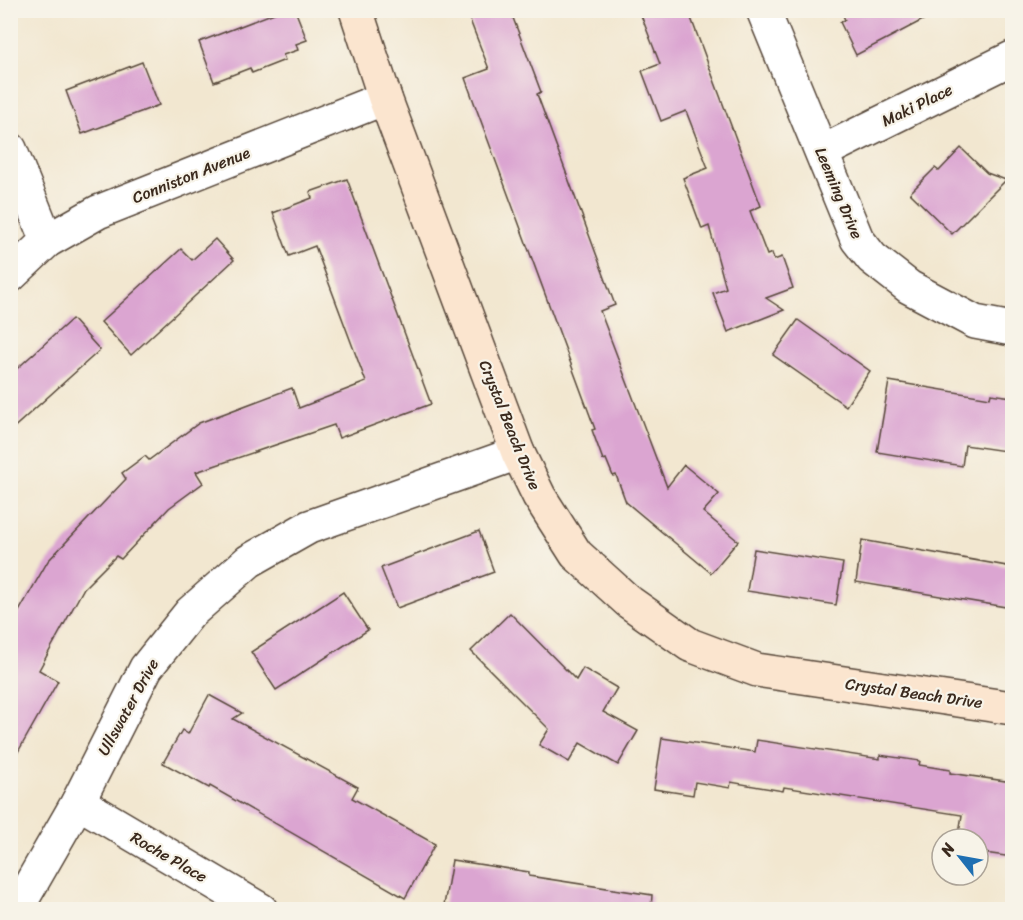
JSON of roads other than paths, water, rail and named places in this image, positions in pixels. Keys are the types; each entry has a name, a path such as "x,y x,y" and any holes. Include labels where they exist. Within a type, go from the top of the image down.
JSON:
{"street":[{"name":"Crystal Beach Drive","path":"356,10 386,98 518,453 538,496 576,554 629,602 690,645 757,670 1012,708"},
{"name":"Leeming Drive","path":"763,10 857,239 872,258 909,288 975,322 1012,329"},
{"name":"Maki Place","path":"822,152 1012,58"},
{"name":"Conniston Avenue","path":"10,276 47,241 98,212 386,98"},
{"path":"10,149 47,241"},
{"name":"Ullswater Drive","path":"16,909 78,802 146,668 190,613 249,561 309,527 518,453"},
{"name":"Roche Place","path":"78,802 261,909"}]}
